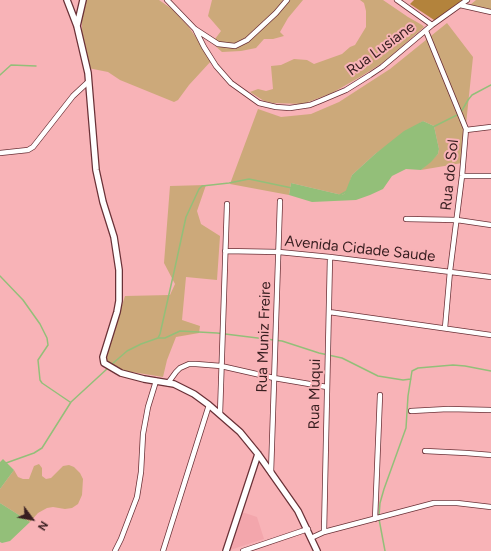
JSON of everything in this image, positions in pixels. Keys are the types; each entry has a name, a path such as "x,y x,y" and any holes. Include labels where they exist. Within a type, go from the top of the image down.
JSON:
{"street":[{"path":"67,0 77,26 88,73 96,170 103,202 114,237 119,270 118,312 103,357 104,363 121,373 135,378 168,383 185,389 220,414 240,432 293,502 308,529 317,551"},
{"path":"77,26 84,0"},
{"path":"167,0 195,29 218,44 235,46 247,40 276,13 287,0"},
{"path":"397,0 432,25"},
{"name":"Rua Lusiane","path":"195,29 216,66 231,83 259,103 276,107 290,108 310,105 346,90 382,67 432,25 467,0"},
{"path":"460,5 491,12"},
{"name":"Rua do Sol","path":"426,30 466,130 445,328"},
{"path":"0,153 28,150 33,147 73,96 88,82"},
{"path":"466,130 491,127"},
{"path":"462,176 491,176"},
{"name":"Rua Muniz Freire","path":"271,473 280,201"},
{"path":"220,414 227,204"},
{"path":"406,218 456,220 491,225"},
{"name":"Avenida Cidade Saude","path":"225,251 278,252 330,257 491,277"},
{"name":"Rua Muqui","path":"324,532 330,257"},
{"path":"329,312 491,335"},
{"path":"168,383 176,372 189,364 196,364 222,366 274,378 327,387"},
{"path":"115,551 137,497 141,472 143,434 148,407 156,381"},
{"path":"375,519 380,395"},
{"path":"163,551 209,405"},
{"path":"411,411 455,409 491,410"},
{"path":"425,451 491,455"},
{"path":"226,551 258,454"},
{"path":"311,538 324,532 434,503 456,503 491,507"},
{"path":"243,551 308,529"}],"shaded area":[{"path":"84,0 159,0 172,9 188,26 212,60 189,85 178,100 174,102 120,80 108,72 88,68 82,33 82,3"},
{"path":"212,0 303,0 288,18 280,32 284,36 273,39 264,39 256,48 241,51 222,52 212,43 221,31 208,16"},
{"path":"360,0 383,0 424,27 384,62 332,93 303,104 273,103 264,101 250,92 258,89 266,91 273,89 271,66 281,65 294,59 307,60 314,64 342,54 350,47 355,45 366,27 366,11 364,3"},
{"path":"414,0 462,0 459,9 453,8 442,19 434,20 410,4"},
{"path":"476,0 491,0 491,11 472,7 470,5"},
{"path":"447,23 473,57 462,163 421,170 438,154 439,149 434,126 423,121 375,154 352,175 348,188 342,195 291,183 289,195 230,184 258,109 281,117 311,114 339,102 390,69"},
{"path":"423,121 434,126 439,149 438,154 421,170 406,169 392,176 383,189 356,200 312,202 289,195 291,183 342,195 345,193 352,175 404,131"},
{"path":"206,185 197,211 201,224 220,236 217,280 186,277 182,320 200,326 199,333 176,337 167,360 163,377 132,372 128,373 111,366 104,360 125,296 170,295 175,284 164,263 170,186"},
{"path":"3,459 14,470 0,489 0,462"},
{"path":"39,464 42,468 42,476 46,479 51,478 63,466 69,465 74,467 83,479 82,495 78,504 72,508 47,508 38,513 30,522 0,503 0,489 14,470 18,477 29,479 34,466"},
{"path":"0,503 30,522 10,541 2,543 0,542"},
{"path":"242,512 257,517 264,539 230,550"}],"waterway":[{"path":"0,75 11,65 36,66"},
{"path":"461,112 472,95 491,85"},
{"path":"433,127 459,114"},
{"path":"158,338 186,217 199,189 202,186 249,179 292,188"},
{"path":"340,195 347,191"},
{"path":"0,276 23,300 40,324 47,338 48,345 38,360 40,380 42,383 70,402"},
{"path":"111,365 127,351 141,344 158,338 165,338 180,331 217,333 282,341 319,353 342,358 378,376 403,380 411,379"},
{"path":"379,516 380,503 384,489 406,428 408,396 412,371 418,368 453,365 491,371"},
{"path":"6,463 34,453 42,448 71,402 108,368"},
{"path":"379,519 385,551"}]}
